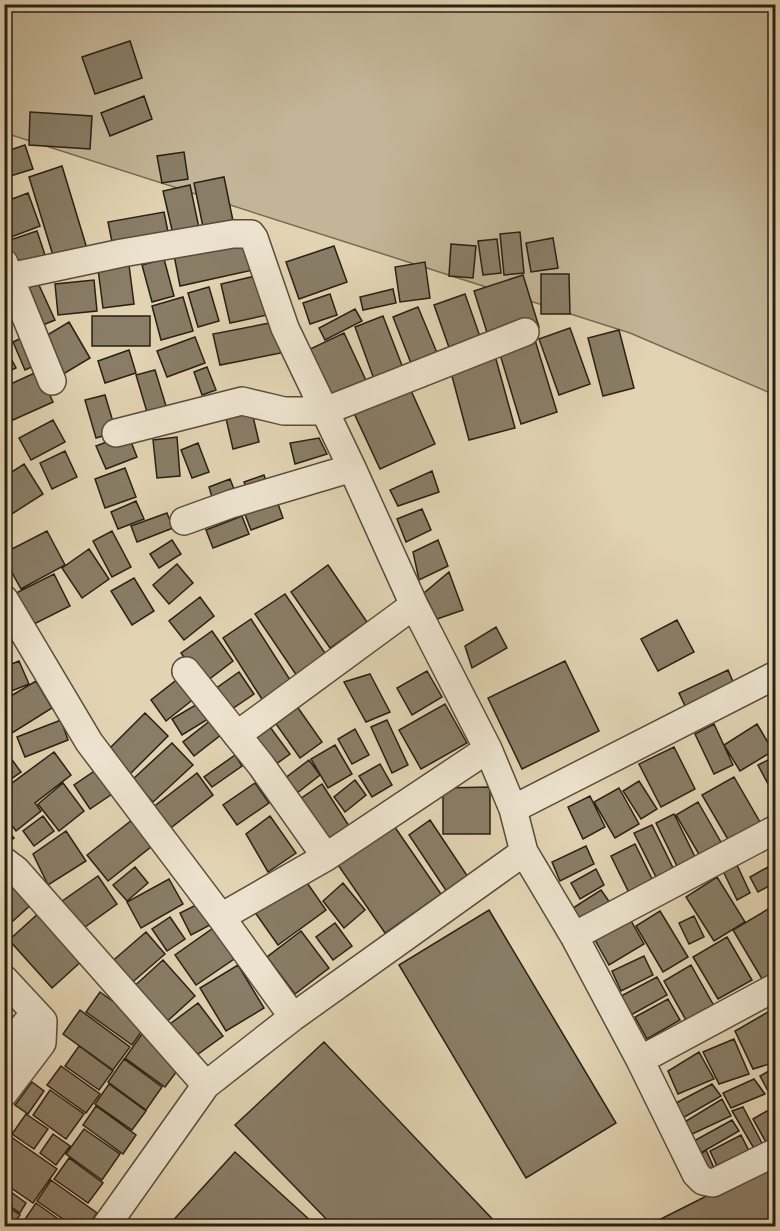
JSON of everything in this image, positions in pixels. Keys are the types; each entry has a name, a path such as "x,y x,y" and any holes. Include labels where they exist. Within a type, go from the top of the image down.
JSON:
{"street":[{"path":"52,381 7,270 233,234 251,234 285,328 414,605 488,749 513,809 524,852 573,936 640,1060 696,1174 704,1181 712,1183 776,1152"},
{"path":"116,433 243,401 284,411 325,411 525,332"},
{"path":"184,521 231,504 352,468"},
{"path":"4,599 89,742 221,916 293,1017"},
{"path":"237,735 414,605"},
{"path":"186,671 261,765 326,857"},
{"path":"513,809 776,675"},
{"path":"221,916 326,857 488,749"},
{"path":"573,936 776,829"},
{"path":"106,1227 206,1085 293,1017 524,852"},
{"path":"4,861 16,870 206,1085"},
{"path":"4,979 34,1014 43,1021 42,1043 4,1093"},
{"path":"640,1060 776,987"},
{"path":"4,1050 34,1014"}],"shaded area":[{"path":"5,5 775,5 775,395 630,333 5,133"}],"building":[{"path":"130,41 142,78 95,94 82,57"},
{"path":"144,96 152,119 110,136 101,113"},
{"path":"30,112 92,116 90,149 29,145"},
{"path":"25,145 33,169 4,178 4,152"},
{"path":"184,152 188,179 162,183 157,156"},
{"path":"62,166 88,252 55,262 29,177"},
{"path":"224,177 233,221 203,227 194,183"},
{"path":"190,185 199,228 173,234 163,191"},
{"path":"28,193 40,226 6,239 4,202"},
{"path":"164,212 169,237 113,247 108,222"},
{"path":"37,231 47,261 12,273 4,251 4,242"},
{"path":"520,232 524,273 504,275 500,234"},
{"path":"553,238 558,268 531,272 526,243"},
{"path":"246,239 253,270 180,286 174,255"},
{"path":"497,239 501,273 483,275 478,241"},
{"path":"451,244 476,246 473,278 449,276"},
{"path":"334,246 347,282 299,299 286,262"},
{"path":"164,259 174,296 152,302 142,265"},
{"path":"425,262 430,298 400,302 395,267"},
{"path":"129,265 134,304 103,308 98,269"},
{"path":"264,274 272,314 230,323 221,284"},
{"path":"541,274 569,274 570,314 541,314"},
{"path":"523,275 539,327 490,342 474,291"},
{"path":"94,280 97,311 58,315 55,284"},
{"path":"38,283 55,320 33,329 17,292"},
{"path":"209,287 219,321 198,327 188,293"},
{"path":"393,289 396,303 363,310 360,297"},
{"path":"330,294 337,315 310,324 303,303"},
{"path":"465,294 483,345 452,356 434,305"},
{"path":"183,297 193,331 161,340 152,306"},
{"path":"418,307 440,360 414,371 393,317"},
{"path":"355,309 362,321 325,340 319,328"},
{"path":"92,316 150,316 150,346 92,346"},
{"path":"383,316 403,368 374,379 355,327"},
{"path":"69,322 90,358 60,376 39,340"},
{"path":"275,322 281,353 220,365 213,334"},
{"path":"570,328 590,384 559,395 539,339"},
{"path":"619,330 634,388 603,396 588,338"},
{"path":"344,333 369,387 333,404 308,350"},
{"path":"26,336 38,364 25,370 13,342"},
{"path":"195,337 205,363 167,377 157,351"},
{"path":"535,340 557,412 521,424 499,351"},
{"path":"4,345 16,368 4,374"},
{"path":"129,350 136,373 105,383 98,361"},
{"path":"494,352 515,428 469,440 449,365"},
{"path":"207,367 216,390 202,395 194,372"},
{"path":"155,370 166,406 147,412 136,375"},
{"path":"39,371 53,402 13,420 4,401 4,387"},
{"path":"409,386 435,444 380,469 353,411"},
{"path":"105,395 116,432 96,438 85,400"},
{"path":"251,408 259,442 233,449 225,414"},
{"path":"4,419 9,433 4,437"},
{"path":"53,420 65,442 31,460 19,438"},
{"path":"128,434 137,457 106,469 96,446"},
{"path":"177,437 180,476 157,478 153,440"},
{"path":"319,438 327,454 295,464 290,443"},
{"path":"198,443 209,472 192,478 181,450"},
{"path":"65,451 77,477 52,489 40,463"},
{"path":"24,464 43,494 4,519 4,477"},
{"path":"125,468 136,497 105,508 95,479"},
{"path":"432,471 439,492 398,506 390,490"},
{"path":"264,475 268,486 249,495 244,482"},
{"path":"230,479 236,494 214,504 209,487"},
{"path":"136,501 144,519 118,529 111,512"},
{"path":"277,501 283,518 251,530 244,512"},
{"path":"422,509 431,530 406,542 397,519"},
{"path":"167,513 173,528 137,542 131,526"},
{"path":"242,516 249,534 213,548 206,530"},
{"path":"47,531 65,565 21,589 4,558 4,553"},
{"path":"112,531 131,567 112,577 93,541"},
{"path":"172,540 181,554 159,568 150,554"},
{"path":"438,540 448,566 419,580 413,552"},
{"path":"89,549 109,579 82,598 62,568"},
{"path":"177,564 193,583 169,604 153,585"},
{"path":"328,565 367,622 330,648 291,592"},
{"path":"449,572 463,610 437,619 424,593"},
{"path":"54,574 70,606 32,625 16,593"},
{"path":"134,578 154,611 132,625 111,591"},
{"path":"285,594 329,659 299,679 255,614"},
{"path":"200,597 214,616 184,640 169,621"},
{"path":"251,619 294,686 265,704 223,638"},
{"path":"677,620 694,652 658,671 641,639"},
{"path":"496,627 507,648 472,668 465,646"},
{"path":"212,631 233,661 203,684 181,653"},
{"path":"19,661 29,684 4,694 4,667"},
{"path":"565,661 599,731 522,769 488,698"},
{"path":"728,670 734,684 686,708 679,693"},
{"path":"427,671 442,697 412,715 397,688"},
{"path":"239,672 254,694 229,711 215,689"},
{"path":"184,674 200,694 166,721 151,700"},
{"path":"370,674 390,712 366,722 344,682"},
{"path":"36,681 52,708 12,733 4,722 4,700"},
{"path":"204,700 213,716 182,735 172,719"},
{"path":"445,704 467,743 421,769 399,730"},
{"path":"296,705 322,742 300,758 274,721"},
{"path":"145,713 168,736 126,778 103,755"},
{"path":"61,720 68,740 25,757 17,737"},
{"path":"211,720 222,734 194,756 183,742"},
{"path":"387,720 408,765 392,773 371,727"},
{"path":"714,724 733,765 714,774 695,734"},
{"path":"757,724 773,751 740,771 724,745"},
{"path":"270,727 290,754 272,767 252,740"},
{"path":"355,729 369,755 352,764 338,739"},
{"path":"172,743 193,765 153,802 132,780"},
{"path":"335,745 352,774 328,788 311,759"},
{"path":"674,747 695,789 661,807 639,764"},
{"path":"4,749 21,772 4,784"},
{"path":"54,752 71,775 35,803 41,811 16,831 4,815 4,789"},
{"path":"235,755 242,766 212,787 204,777"},
{"path":"776,756 776,799 758,765"},
{"path":"309,760 320,775 292,797 280,782"},
{"path":"380,764 392,785 372,797 359,776"},
{"path":"96,770 112,794 90,809 74,785"},
{"path":"197,773 213,795 163,834 147,812"},
{"path":"734,777 764,829 733,848 702,795"},
{"path":"355,780 366,795 345,812 334,797"},
{"path":"639,781 657,809 641,819 623,791"},
{"path":"63,783 84,811 59,831 38,804"},
{"path":"255,783 269,803 237,825 223,805"},
{"path":"322,784 351,829 330,843 300,799"},
{"path":"490,787 490,834 443,834 443,788"},
{"path":"619,788 639,824 615,838 594,802"},
{"path":"590,796 605,827 583,839 568,807"},
{"path":"698,802 722,844 700,856 676,815"},
{"path":"674,814 696,859 678,868 656,823"},
{"path":"43,816 54,831 34,846 23,831"},
{"path":"270,816 296,853 268,872 246,834"},
{"path":"132,820 152,846 108,881 87,855"},
{"path":"430,820 468,877 447,892 409,835"},
{"path":"392,823 441,894 385,933 336,862"},
{"path":"652,825 677,876 660,885 634,833"},
{"path":"4,826 14,838 4,845"},
{"path":"66,831 86,861 48,885 33,854"},
{"path":"635,844 656,887 632,899 611,856"},
{"path":"586,846 594,864 560,881 552,862"},
{"path":"737,865 750,893 737,900 723,871"},
{"path":"135,867 148,883 127,901 113,885"},
{"path":"768,867 776,882 758,892 750,877"},
{"path":"596,869 604,885 580,899 571,883"},
{"path":"4,873 34,902 13,921 4,911"},
{"path":"98,876 117,904 78,932 58,904"},
{"path":"303,877 326,910 278,945 254,911"},
{"path":"717,877 745,922 714,941 686,897"},
{"path":"169,879 183,904 141,928 127,902"},
{"path":"343,883 365,910 344,928 323,901"},
{"path":"601,890 613,907 585,926 573,908"},
{"path":"200,903 212,924 191,935 180,913"},
{"path":"775,905 776,984 768,989 733,930"},
{"path":"489,910 616,1123 526,1178 399,965"},
{"path":"41,911 84,959 52,988 9,940"},
{"path":"660,911 688,957 663,972 636,926"},
{"path":"694,916 704,937 689,944 679,923"},
{"path":"170,917 185,939 167,951 152,929"},
{"path":"630,919 644,944 609,965 595,940"},
{"path":"335,923 352,946 333,960 316,937"},
{"path":"216,926 237,957 196,985 175,955"},
{"path":"301,931 329,968 295,994 267,957"},
{"path":"146,932 165,954 128,986 109,964"},
{"path":"727,937 752,980 718,999 693,957"},
{"path":"644,956 653,975 621,991 612,971"},
{"path":"163,960 195,996 162,1026 130,990"},
{"path":"238,965 264,1008 226,1031 200,988"},
{"path":"691,965 718,1013 691,1029 664,981"},
{"path":"657,977 667,995 631,1015 621,996"},
{"path":"100,992 146,1025 132,1045 86,1012"},
{"path":"668,999 680,1020 647,1039 635,1017"},
{"path":"198,1003 223,1036 190,1060 166,1027"},
{"path":"775,1008 776,1062 753,1069 735,1031"},
{"path":"80,1010 130,1047 113,1070 63,1034"},
{"path":"142,1034 183,1063 165,1087 125,1058"},
{"path":"734,1039 749,1074 719,1084 703,1052"},
{"path":"324,1042 499,1226 333,1226 235,1125"},
{"path":"79,1046 113,1071 99,1090 65,1066"},
{"path":"699,1052 714,1079 678,1094 668,1071"},
{"path":"124,1059 162,1087 146,1110 108,1082"},
{"path":"61,1066 100,1094 86,1113 47,1085"},
{"path":"776,1067 776,1106 760,1076"},
{"path":"754,1079 765,1094 731,1108 723,1093"},
{"path":"32,1082 44,1091 28,1114 15,1105"},
{"path":"109,1084 146,1111 132,1130 95,1104"},
{"path":"712,1084 721,1096 681,1119 674,1104"},
{"path":"50,1090 84,1114 66,1139 33,1115"},
{"path":"722,1099 731,1116 690,1135 683,1123"},
{"path":"96,1106 136,1135 123,1154 83,1125"},
{"path":"743,1107 764,1147 756,1152 732,1111"},
{"path":"774,1107 776,1139 767,1144 753,1119"},
{"path":"26,1114 48,1129 34,1149 12,1134"},
{"path":"732,1120 739,1131 699,1154 692,1142"},
{"path":"84,1129 120,1154 102,1180 66,1154"},
{"path":"4,1132 57,1169 33,1203 4,1183"},
{"path":"53,1134 70,1146 56,1165 40,1153"},
{"path":"741,1135 750,1153 718,1168 710,1151"},
{"path":"706,1150 718,1177 711,1178 699,1156"},
{"path":"235,1152 312,1222 308,1226 168,1226"},
{"path":"69,1158 103,1183 88,1203 54,1179"},
{"path":"776,1161 776,1226 647,1226"},
{"path":"51,1180 97,1213 88,1226 73,1226 37,1201"},
{"path":"4,1187 26,1203 20,1213 4,1202"},
{"path":"36,1203 68,1226 21,1225"},
{"path":"4,1204 20,1215 12,1226 4,1226"}]}
